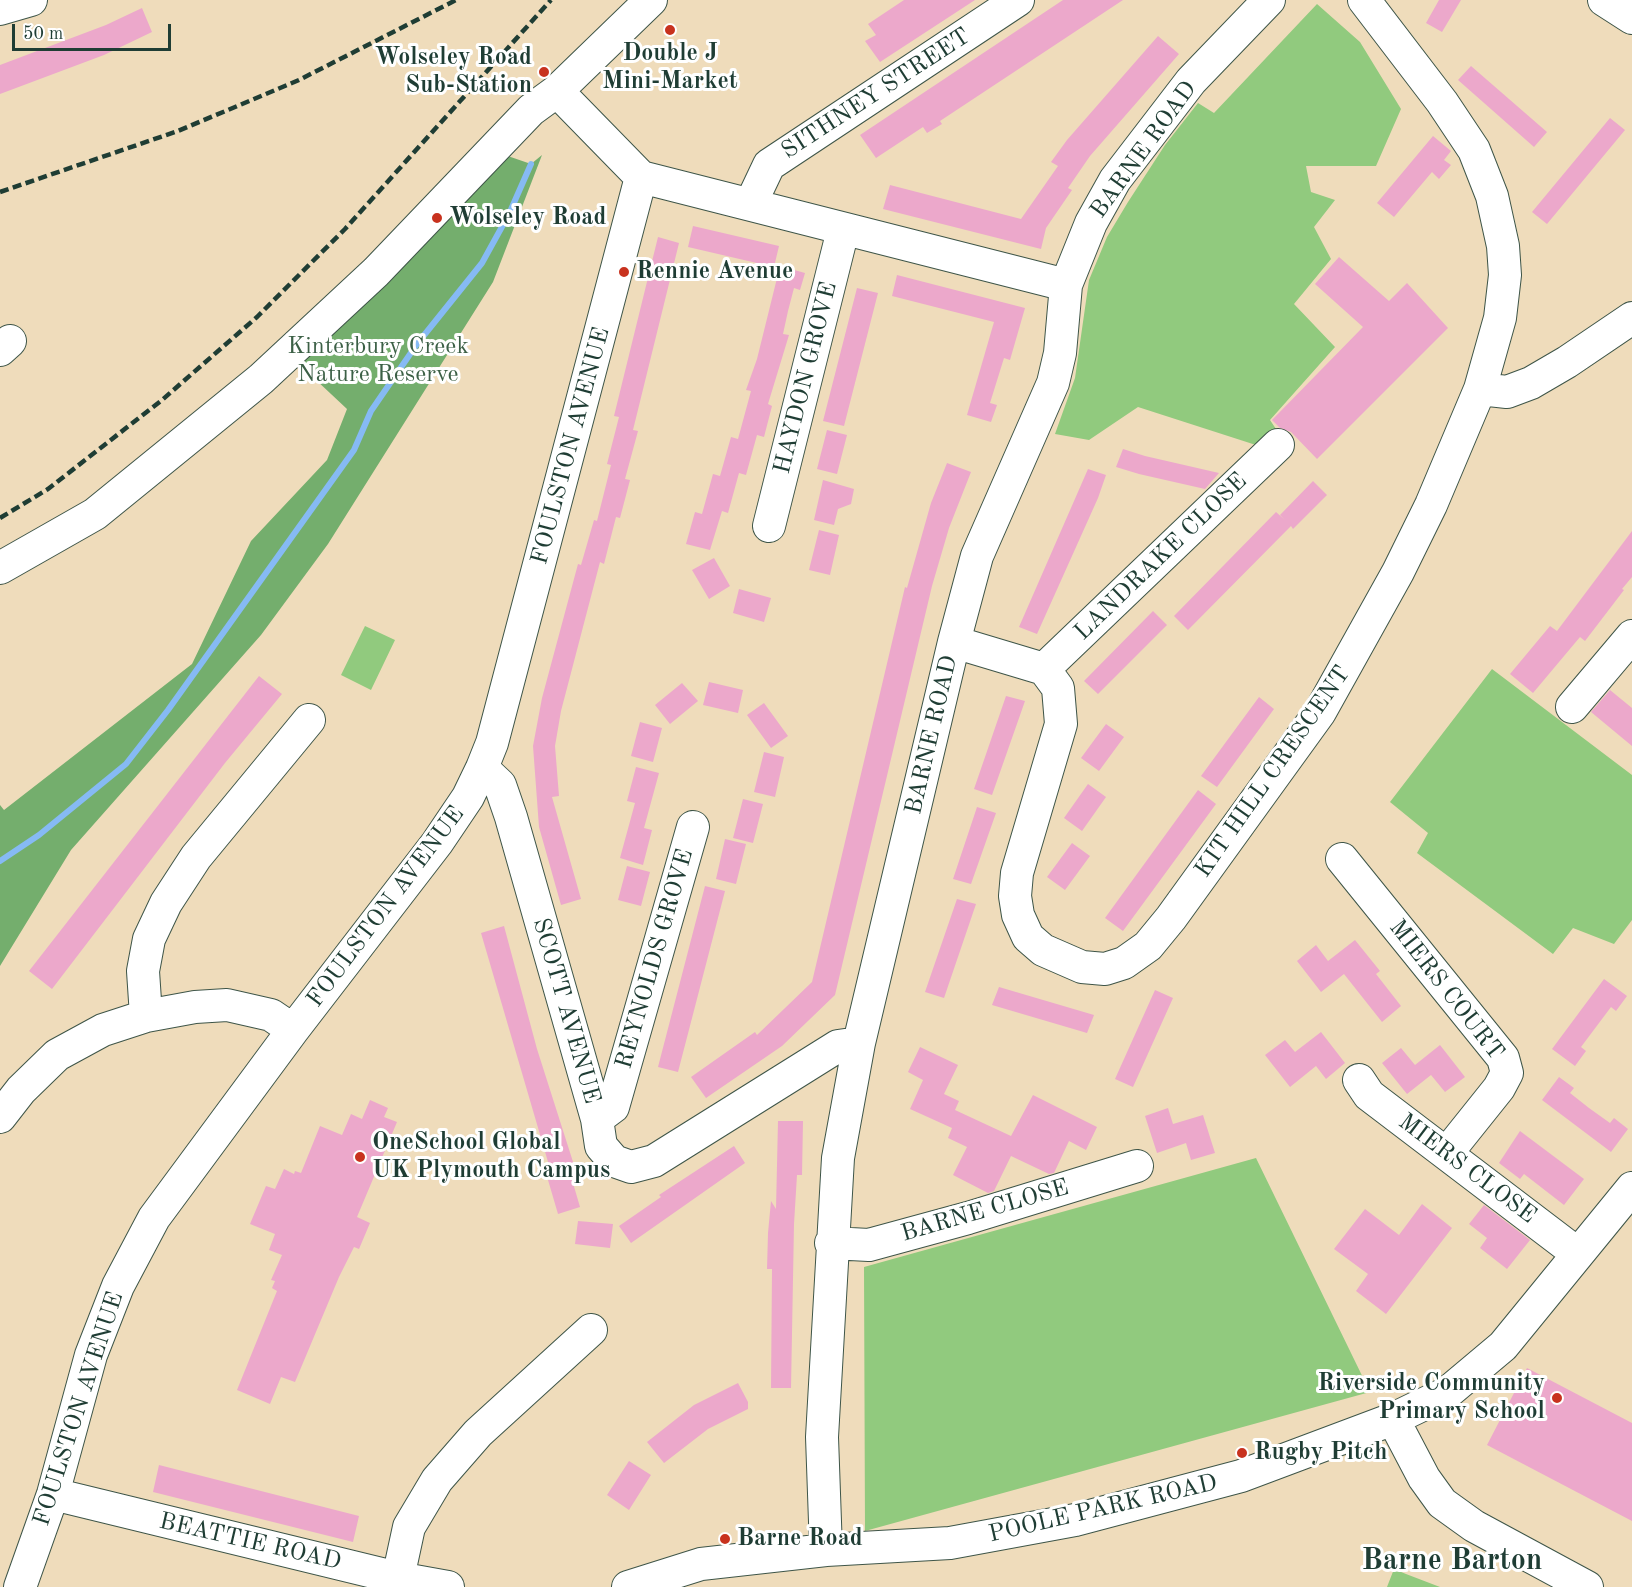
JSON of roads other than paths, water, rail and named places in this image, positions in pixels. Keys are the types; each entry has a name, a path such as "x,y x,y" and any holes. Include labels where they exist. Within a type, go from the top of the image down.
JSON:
{"street":[{"path":"0,9 31,0"},
{"path":"0,568 95,514 261,379 376,272 531,111 557,91 651,0"},
{"name":"SITHNEY STREET","path":"751,204 769,165 1018,0"},
{"name":"BARNE ROAD","path":"826,1550 822,1437 837,1158 859,1043 954,642 977,556 1053,383 1060,353 1066,285 1091,223 1115,180 1191,81 1269,0"},
{"name":"KIT HILL CRESCENT","path":"1044,669 1058,688 1061,724 1017,873 1015,896 1018,915 1028,937 1043,950 1082,967 1105,969 1124,963 1148,946 1320,712 1424,521 1480,389 1500,318 1505,275 1503,246 1492,196 1474,150 1442,102 1364,0"},
{"path":"1604,0 1632,18"},
{"path":"557,91 641,177 1066,285"},
{"name":"FOULSTON AVENUE","path":"20,1587 53,1494 91,1354 118,1286 154,1218 293,1030 437,843 468,797 482,768 492,743 641,177"},
{"name":"HAYDON GROVE","path":"769,526 843,230"},
{"path":"1480,389 1507,392 1531,383 1567,362 1632,318"},
{"name":"LANDRAKE CLOSE","path":"1044,669 1278,445"},
{"path":"954,642 1044,669"},
{"path":"1572,706 1629,647"},
{"path":"146,1016 143,971 149,939 166,903 196,857 309,720"},
{"name":"SCOTT AVENUE","path":"482,768 500,785 511,817 597,1119 601,1146 614,1161 632,1167 654,1161 838,1046 859,1043"},
{"name":"REYNOLDS GROVE","path":"597,1119 613,1107 693,827"},
{"name":"MIERS COURT","path":"1342,859 1503,1058 1507,1073 1499,1088 1447,1153"},
{"path":"0,1117 21,1090 57,1055 103,1030 146,1016 195,1007 227,1005 272,1015 293,1030"},
{"name":"MIERS CLOSE","path":"1359,1080 1369,1095 1578,1254"},
{"name":"BARNE CLOSE","path":"831,1243 869,1245 968,1218 1137,1166"},
{"name":"POOLE PARK ROAD","path":"826,1550 950,1543 1075,1520 1241,1476 1393,1419 1447,1393 1503,1346 1632,1188"},
{"path":"398,1578 409,1527 437,1480 478,1433 591,1330"},
{"path":"1393,1419 1424,1478 1442,1503 1473,1526 1587,1587"},
{"name":"BEATTIE ROAD","path":"53,1494 398,1578 448,1587"},
{"path":"628,1587 701,1564 826,1550"}],"waterway":[{"path":"0,861 39,835 126,764 168,710 354,450 371,411 417,344 482,263 509,214 531,164"}],"railway":[{"path":"0,192 178,131 299,80 456,0"},
{"path":"0,518 48,489 162,400 257,317 345,229 551,0"}],"place":[{"name":"Double J Mini-Market","path":"670,30"},
{"name":"Wolseley Road Sub-Station","path":"544,72"},
{"name":"Wolseley Road","path":"437,218"},
{"name":"Rennie Avenue","path":"624,272"},
{"name":"OneSchool Global UK Plymouth Campus","path":"360,1157"},
{"name":"Riverside Community Primary School","path":"1557,1398"},
{"name":"Rugby Pitch","path":"1242,1453"},
{"name":"Barne Road","path":"725,1539"}],"district":[{"name":"Barne Barton","path":"1452,1561"}],"park label":[{"name":"Kinterbury Creek Nature Reserve","path":"378,361"}]}
